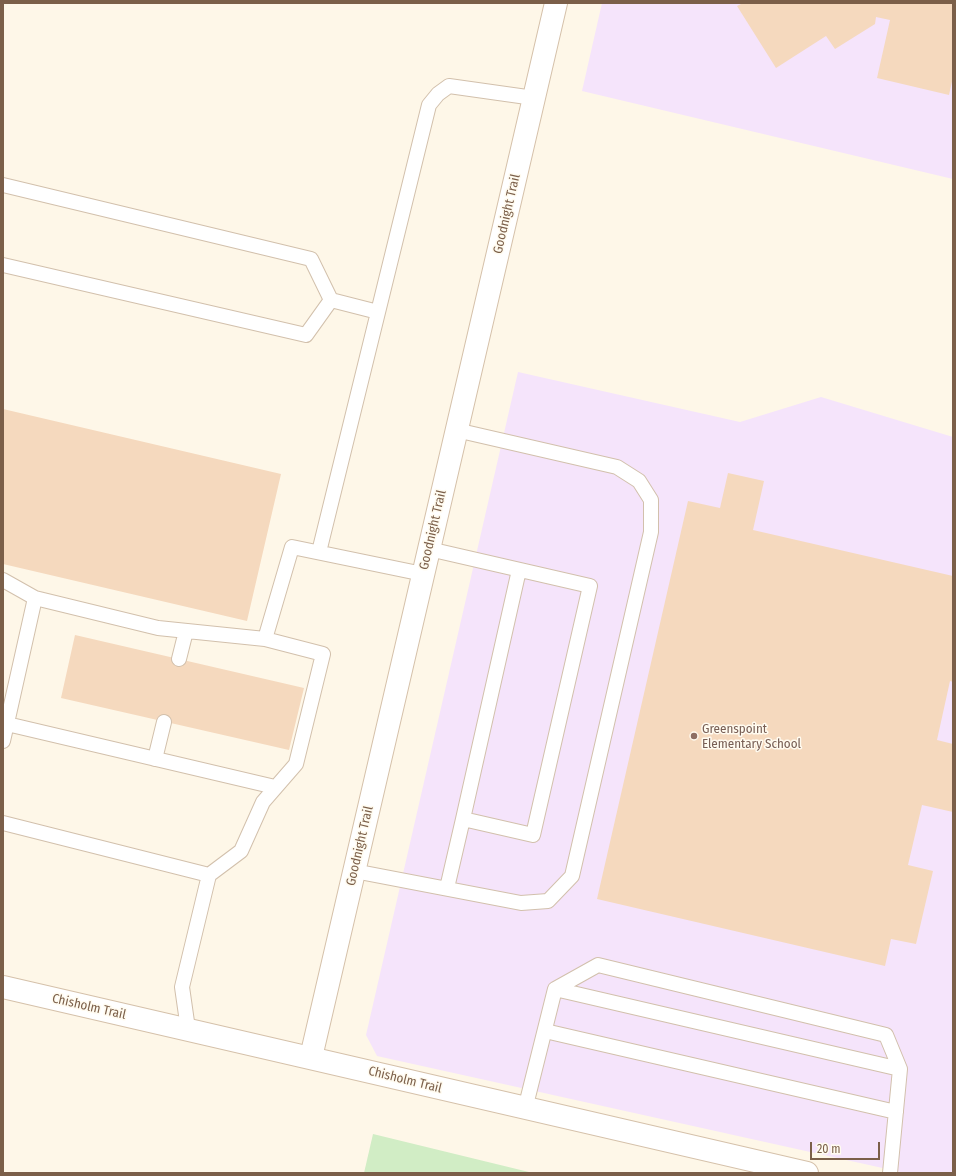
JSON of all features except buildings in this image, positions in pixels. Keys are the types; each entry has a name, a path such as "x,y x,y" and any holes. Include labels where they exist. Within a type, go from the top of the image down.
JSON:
{"street":[{"name":"Goodnight Trail","path":"311,1057 556,3"},
{"name":"Chisholm Trail","path":"3,987 311,1057 806,1173"}],"lane":[{"path":"319,552 429,105 438,94 449,86 534,98"},
{"path":"3,185 311,259 331,300 378,312"},
{"path":"3,265 306,335 331,300"},
{"path":"354,870 521,903 548,901 572,876 651,532 651,500 639,481 617,467 456,430"},
{"path":"265,638 292,547 423,574"},
{"path":"429,549 590,586 533,835 463,819"},
{"path":"447,888 519,570"},
{"path":"3,580 35,598 158,628 265,638 323,654 296,764 263,802 241,851 209,875 182,987 188,1029"},
{"path":"3,741 35,598"},
{"path":"179,659 186,631"},
{"path":"155,759 164,722"},
{"path":"7,724 275,787"},
{"path":"3,823 209,875"},
{"path":"525,1108 555,989 598,965 886,1034 900,1069 890,1173"},
{"path":"555,989 900,1069"},
{"path":"544,1031 896,1112"}],"shaded area":[{"path":"602,3 953,3 953,179 582,91"},
{"name":"Greenspoint Elementary School","path":"518,372 740,422 821,397 953,437 953,1173 905,1173 377,1056 366,1035"}],"green space":[{"path":"373,1134 533,1173 364,1173"}],"place":[{"name":"Greenspoint Elementary School","path":"694,736"}]}
